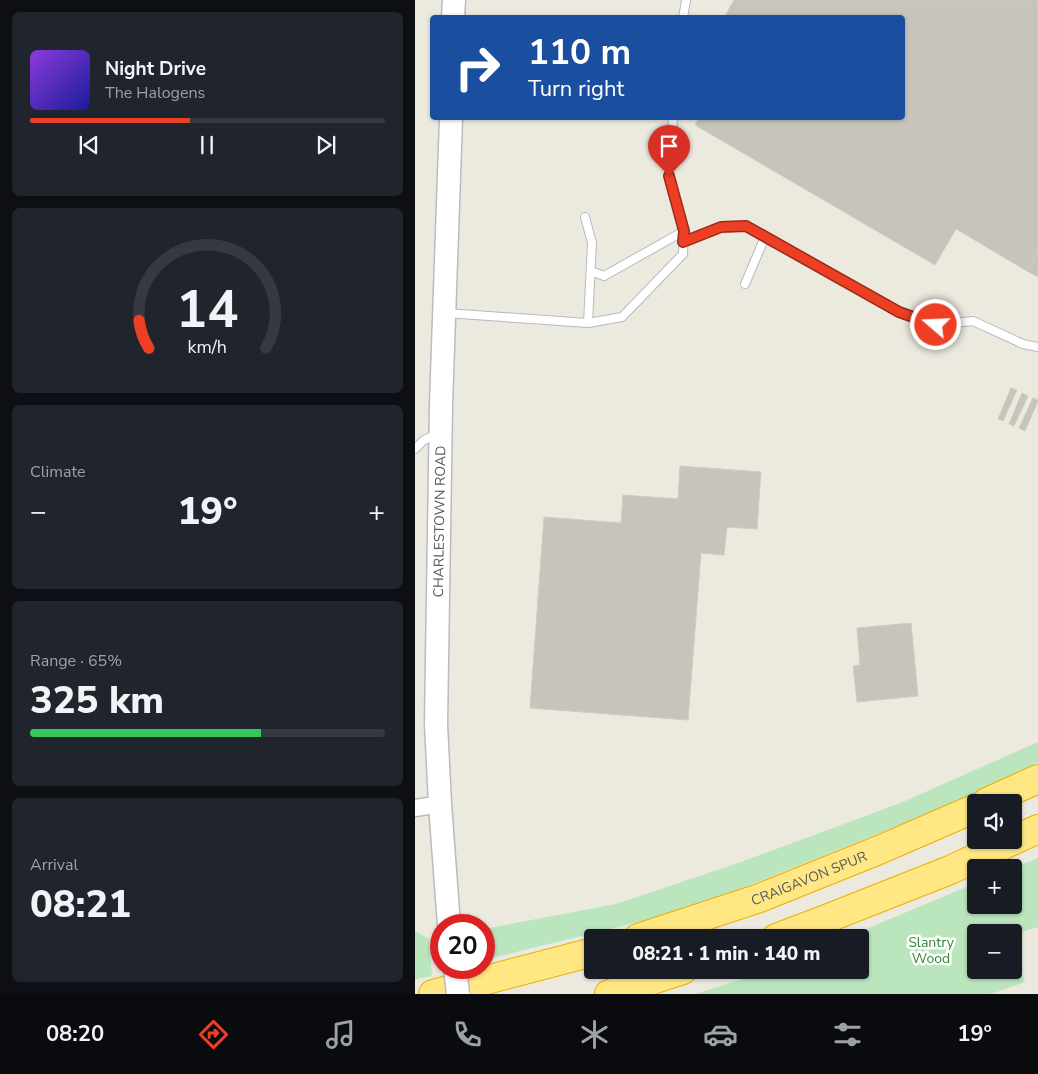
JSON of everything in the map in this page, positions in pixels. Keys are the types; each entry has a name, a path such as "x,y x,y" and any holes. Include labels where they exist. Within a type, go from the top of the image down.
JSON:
{"highway":[{"path":"1005,794 1038,779"},
{"name":"CRAIGAVON SPUR","path":"665,929 757,899 967,812"},
{"path":"1022,836 1038,829"},
{"path":"800,929 941,873 994,849"},
{"path":"433,994 584,954"},
{"path":"609,994 655,979"}],"main road":[{"path":"453,15 454,0"},
{"name":"CHARLESTOWN ROAD","path":"447,914 439,804 436,724 440,433 451,120"},
{"path":"456,979 458,994"}],"street":[{"path":"415,808 439,804"}],"lane":[{"path":"684,15 686,0"},
{"path":"444,313 589,324 622,316 683,254 684,231 669,176 673,120"},
{"path":"585,217 592,243 589,324"},
{"path":"683,242 721,227 746,226 899,312 936,325 973,321 1023,344 1038,347"},
{"path":"591,271 604,276 684,231"},
{"path":"745,284 765,237"},
{"path":"415,449 424,440 440,433"}],"green space":[{"path":"1038,742 1038,762 975,794 967,794 967,798 687,910 610,929 584,929 584,935 495,957 495,927 616,904 738,863 903,802"},
{"name":"Slantry Wood","path":"1038,858 1038,927 1022,932 1022,924 967,924 967,979 1022,979 1022,975 1025,982 991,994 696,994 742,979 869,979 869,929 866,929 967,887 967,914 1022,914 1022,865"},
{"path":"415,931 429,939 430,976 415,979"}],"building":[{"path":"734,0 1038,0 1038,251 1027,271 956,229 935,265 695,125 698,120 905,120 905,15 726,15"},
{"path":"1038,251 1038,277 1027,271"},
{"path":"1011,388 1017,390 1003,421 998,419"},
{"path":"1022,393 1028,396 1014,426 1009,424"},
{"path":"1033,398 1038,401 1025,431 1019,428"},
{"path":"680,466 761,472 757,529 727,527 724,555 701,553 688,720 530,708 544,517 621,523 623,495 678,499"},
{"path":"911,623 918,696 857,702 853,666 860,665 857,628"}],"route":[{"path":"669,176 684,231 683,242 721,227 746,226 899,312 936,325"}]}
